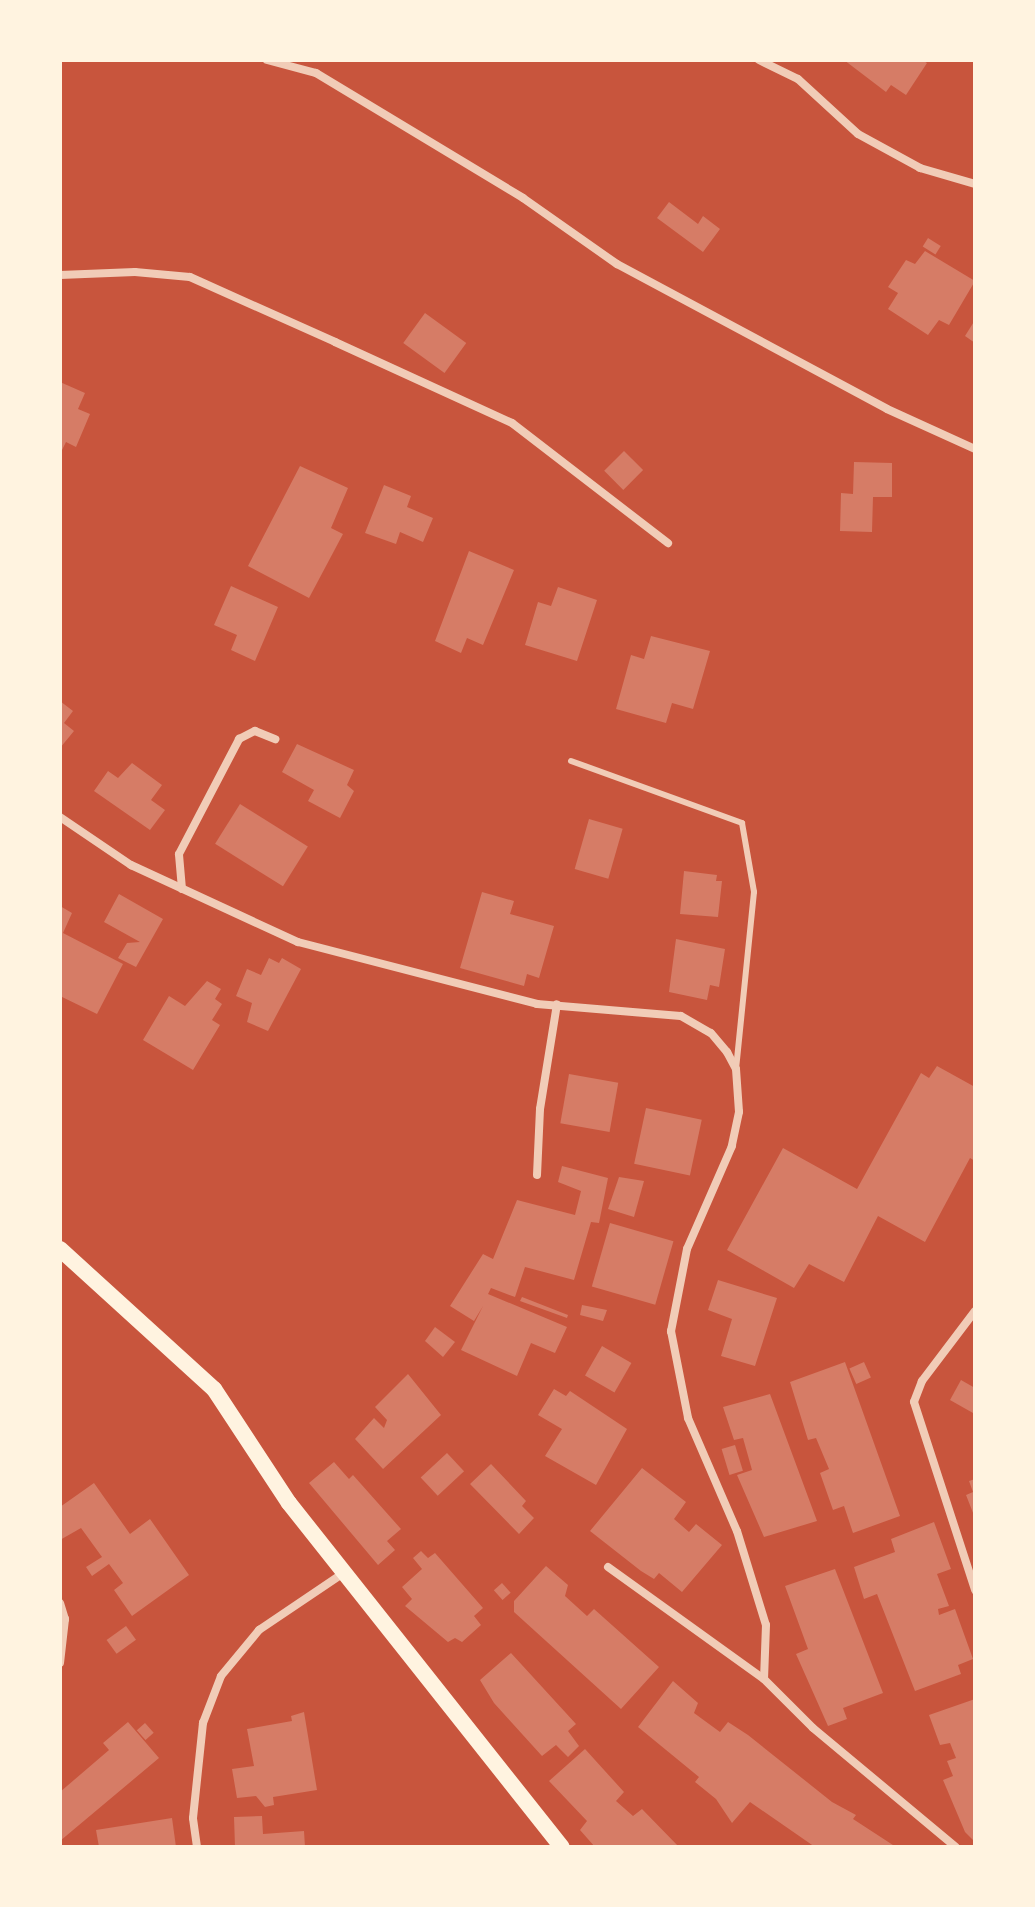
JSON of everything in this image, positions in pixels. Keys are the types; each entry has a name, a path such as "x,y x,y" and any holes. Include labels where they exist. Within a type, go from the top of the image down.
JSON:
{"main road":[{"path":"60,1249 214,1389 289,1503 562,1847"}],"street":[{"path":"267,60 316,73 523,198 617,264 887,409 975,449"},
{"path":"759,60 798,79 858,134 920,168 975,184"},
{"path":"60,275 135,272 190,277 512,423 668,543"},
{"path":"182,889 179,854 239,739 255,731 275,739"},
{"path":"60,817 131,865 298,942 446,984 557,1004 681,1016 711,1033 736,1069 739,1112 732,1146 687,1249 671,1331 688,1418 714,1469 766,1625 764,1679"},
{"path":"537,1175 540,1109 557,1004"},
{"path":"975,1311 922,1381 914,1402 975,1590"},
{"path":"608,1567 764,1679 813,1728 956,1847"},
{"path":"197,1847 193,1818 203,1723 221,1676 259,1630 346,1571"},
{"path":"60,1603 65,1619 60,1663"}],"lane":[{"path":"571,761 742,823 754,892 736,1069"}],"building":[{"path":"844,60 922,60 927,63 906,95 891,85 886,92"},
{"path":"669,202 698,224 703,216 720,229 703,252 657,218"},
{"path":"928,238 941,246 935,254 923,246"},
{"path":"925,251 975,281 949,325 939,320 928,335 888,309 898,293 888,287 906,260 915,264"},
{"path":"425,313 466,343 445,373 403,343"},
{"path":"975,320 975,343 965,336"},
{"path":"60,382 85,393 78,409 90,414 76,447 66,442 60,454"},
{"path":"624,451 643,470 623,490 604,471"},
{"path":"854,462 892,463 892,497 873,497 872,532 840,531 841,493 853,494"},
{"path":"300,466 348,488 331,528 343,534 309,598 248,566"},
{"path":"384,485 411,496 407,507 433,518 423,542 400,532 396,544 365,533"},
{"path":"469,551 514,570 483,645 467,638 461,653 435,641"},
{"path":"231,586 278,607 255,661 231,650 237,635 214,625"},
{"path":"558,587 597,600 577,661 525,645 538,602 551,606"},
{"path":"651,636 710,651 693,709 672,703 666,723 616,709 631,655 644,659"},
{"path":"60,701 73,711 64,723 74,731 60,748"},
{"path":"297,744 354,770 347,785 354,791 340,818 308,801 314,790 282,772"},
{"path":"132,763 162,785 151,800 165,810 150,830 94,791 108,771 118,778"},
{"path":"240,804 308,846 283,886 215,844"},
{"path":"589,819 623,829 608,879 575,869"},
{"path":"684,871 717,875 716,881 722,881 718,917 680,914"},
{"path":"482,892 514,901 510,914 554,926 539,978 527,974 524,986 460,968"},
{"path":"119,894 163,919 136,967 118,958 127,943 140,942 104,922"},
{"path":"60,906 72,913 63,933 123,964 97,1014 60,996"},
{"path":"676,939 725,949 719,987 710,985 707,1000 669,992"},
{"path":"269,958 279,963 282,958 301,969 268,1031 247,1022 252,1003 236,996 247,969 261,975"},
{"path":"207,981 221,989 215,999 222,1004 212,1020 220,1025 193,1070 143,1040 169,996 185,1006"},
{"path":"937,1066 975,1087 975,1161 970,1158 925,1242 878,1216 844,1282 809,1264 794,1288 727,1250 783,1148 857,1189 921,1073 929,1078"},
{"path":"569,1074 618,1083 610,1132 560,1123"},
{"path":"646,1108 702,1120 690,1176 634,1164"},
{"path":"562,1166 608,1178 599,1223 591,1222 574,1280 525,1267 515,1297 491,1288 488,1294 567,1327 555,1353 531,1343 517,1376 461,1350 483,1306 474,1321 450,1306 483,1254 493,1259 517,1200 575,1215 581,1191 558,1182"},
{"path":"619,1177 644,1181 634,1217 608,1209"},
{"path":"610,1223 673,1241 655,1305 592,1286"},
{"path":"718,1280 777,1298 755,1366 721,1356 732,1319 708,1310"},
{"path":"522,1297 568,1315 567,1318 520,1301"},
{"path":"582,1305 607,1310 603,1321 580,1315"},
{"path":"435,1327 455,1342 443,1357 425,1341"},
{"path":"602,1346 631,1363 614,1392 585,1375"},
{"path":"845,1362 900,1516 853,1533 844,1506 833,1510 820,1473 829,1469 816,1438 808,1440 790,1382"},
{"path":"864,1362 871,1378 856,1384 849,1369"},
{"path":"408,1374 441,1415 383,1469 355,1439 374,1418 384,1428 387,1420 375,1407"},
{"path":"961,1380 975,1388 973,1413 950,1400"},
{"path":"554,1389 566,1396 570,1391 627,1429 596,1485 545,1456 562,1429 538,1415"},
{"path":"770,1394 817,1521 764,1537 737,1475 752,1470 743,1438 734,1440 723,1407"},
{"path":"735,1445 743,1471 730,1475 722,1449"},
{"path":"447,1453 464,1471 438,1496 421,1478"},
{"path":"334,1462 349,1479 353,1475 401,1529 387,1541 395,1550 378,1565 309,1483"},
{"path":"491,1464 526,1501 522,1506 534,1518 519,1534 470,1484"},
{"path":"642,1468 686,1502 674,1519 689,1532 696,1524 722,1545 682,1592 659,1573 654,1579 641,1571 590,1531"},
{"path":"975,1479 975,1518 966,1495 973,1492 969,1481"},
{"path":"94,1483 130,1534 150,1519 189,1575 132,1616 114,1590 123,1583 109,1564 92,1576 86,1567 102,1557 81,1528 60,1540 60,1507"},
{"path":"934,1522 951,1569 937,1574 949,1606 938,1609 939,1615 955,1609 973,1659 958,1665 961,1674 915,1691 877,1594 864,1599 854,1567 895,1552 891,1539"},
{"path":"421,1551 428,1558 435,1553 483,1608 474,1616 481,1625 462,1642 455,1638 448,1642 405,1606 412,1599 402,1587 422,1569 413,1558"},
{"path":"546,1566 568,1585 565,1596 587,1616 594,1609 659,1667 621,1709 514,1612 514,1601"},
{"path":"835,1569 883,1693 843,1708 847,1719 828,1726 796,1654 808,1649 785,1586"},
{"path":"502,1583 511,1593 503,1600 494,1590"},
{"path":"126,1626 136,1640 117,1654 107,1640"},
{"path":"511,1653 576,1724 568,1731 579,1746 568,1757 556,1745 542,1756 494,1703 480,1680"},
{"path":"673,1681 698,1703 694,1713 720,1732 728,1722 748,1735 832,1802 856,1815 853,1819 896,1847 815,1847 750,1802 732,1823 716,1799 695,1782 699,1777 638,1727"},
{"path":"975,1699 975,1842 965,1832 943,1780 953,1776 947,1761 956,1758 950,1743 940,1745 929,1715"},
{"path":"304,1712 317,1790 273,1797 274,1805 265,1807 256,1796 237,1798 232,1769 254,1766 247,1729 292,1721 291,1716"},
{"path":"128,1722 159,1758 60,1841 60,1792 109,1750 103,1743"},
{"path":"145,1723 154,1733 146,1740 137,1730"},
{"path":"585,1749 624,1792 616,1801 633,1816 642,1809 679,1847 595,1847 580,1830 587,1821 549,1781"},
{"path":"262,1816 263,1834 304,1831 305,1847 235,1847 234,1817"},
{"path":"172,1818 176,1847 99,1847 96,1830"}]}
